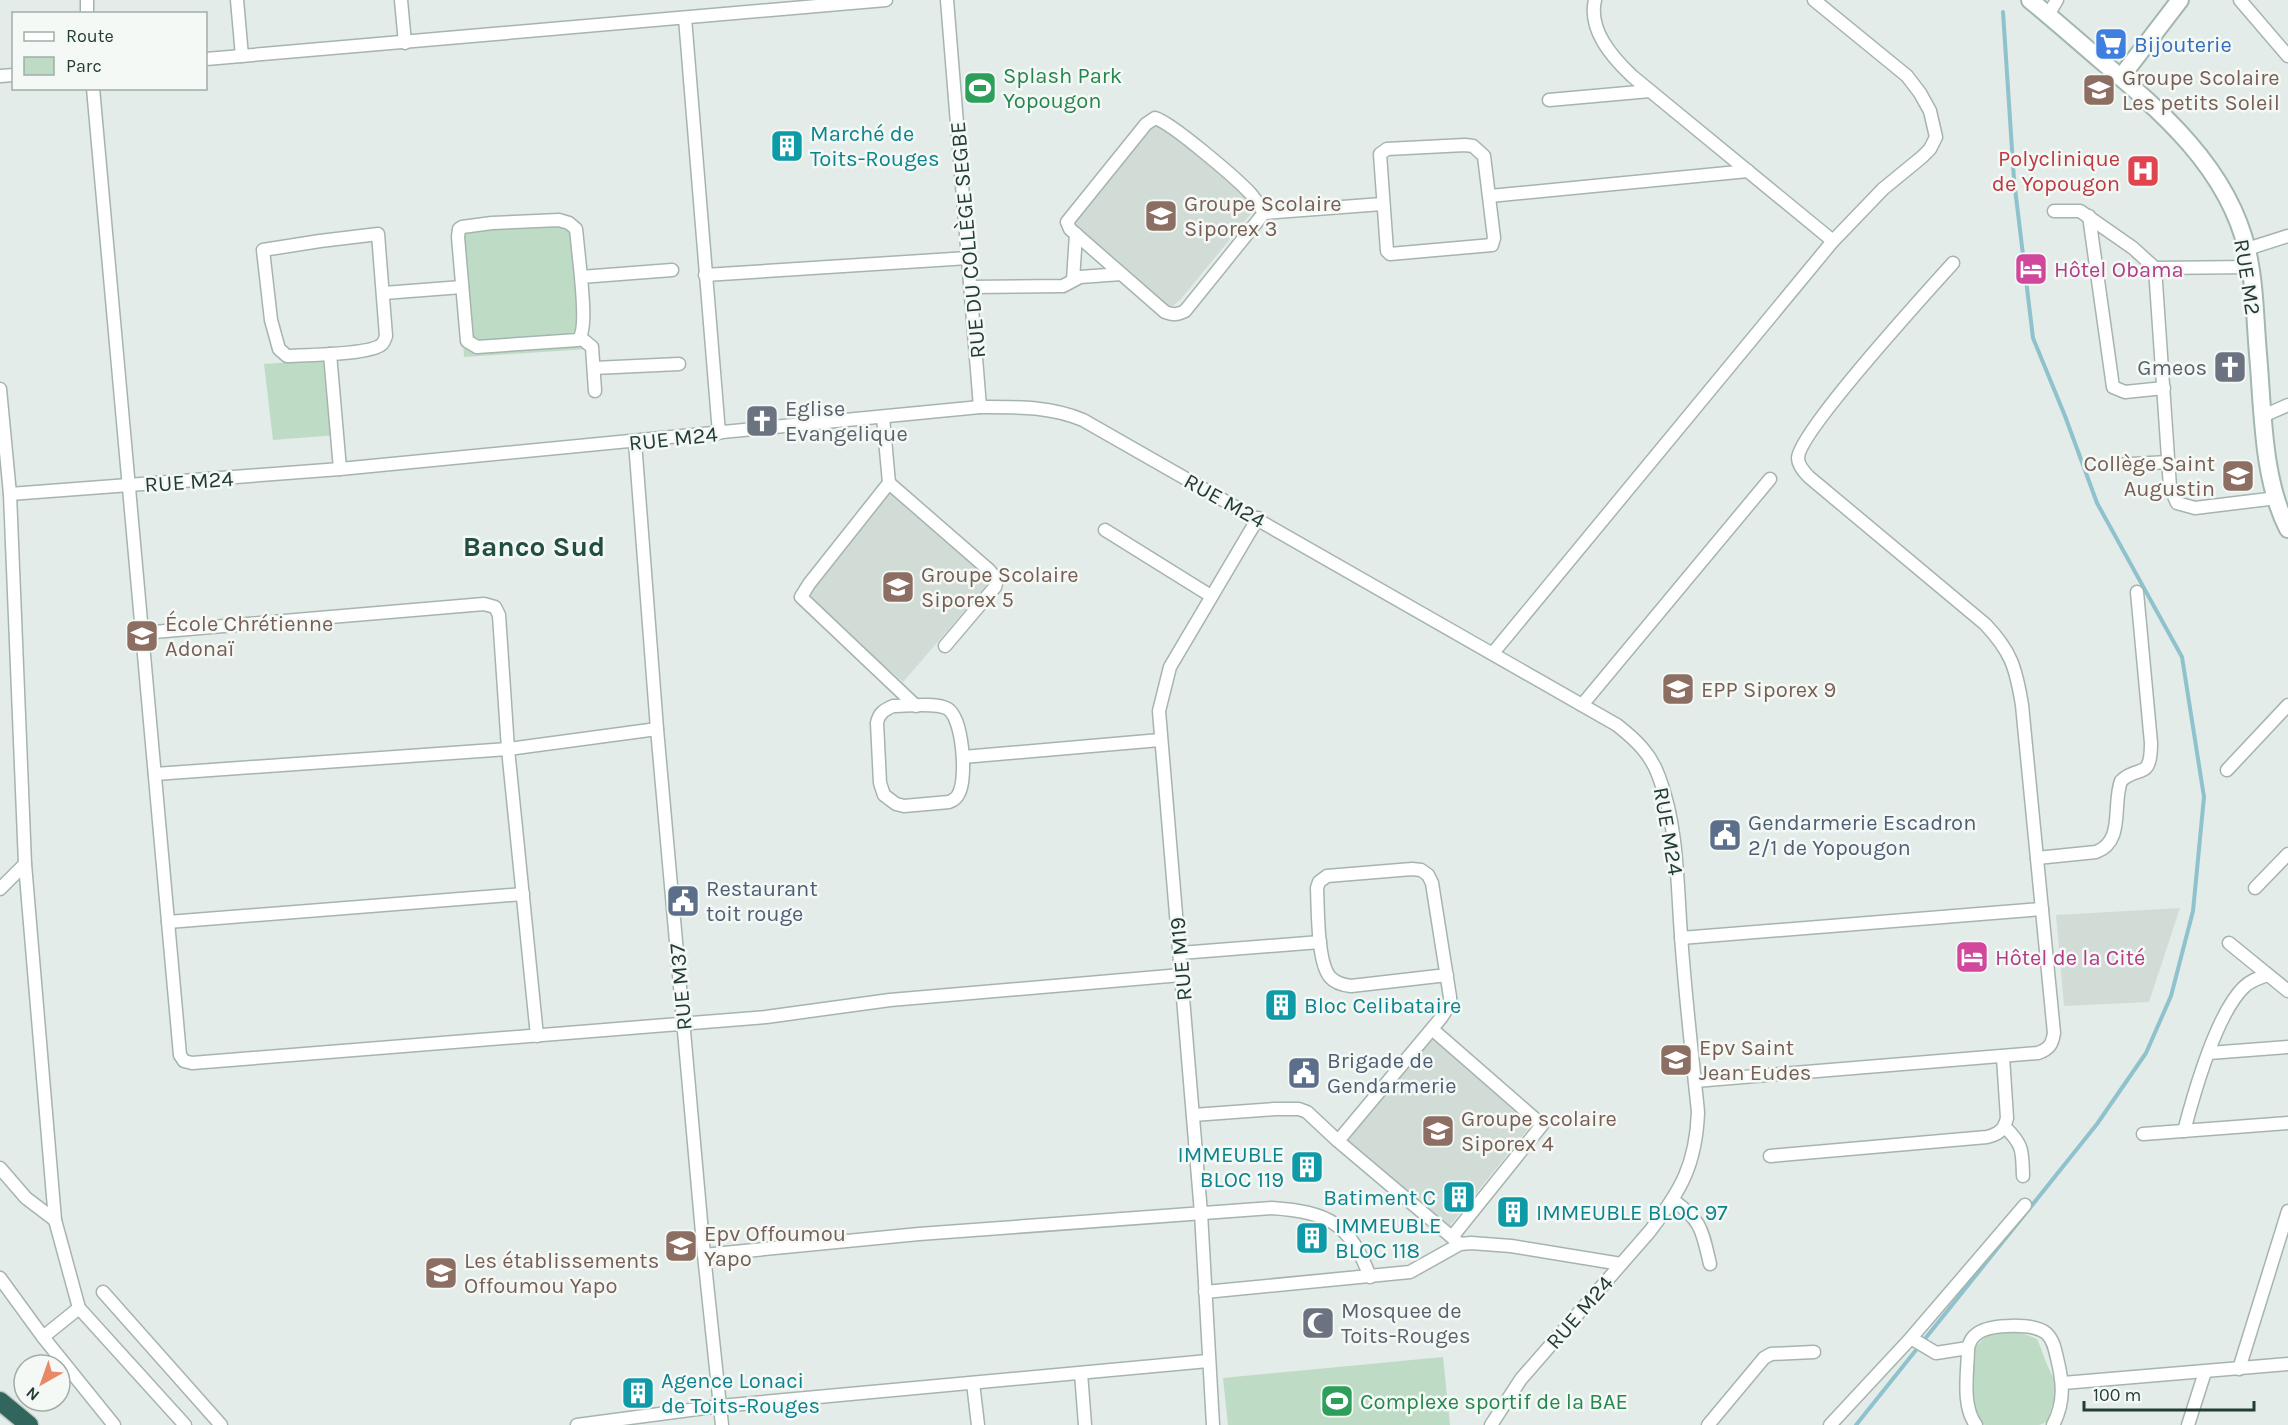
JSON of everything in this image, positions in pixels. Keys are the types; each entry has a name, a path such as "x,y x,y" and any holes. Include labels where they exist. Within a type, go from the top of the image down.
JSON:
{"highway":[{"path":"0,1401 29,1425"}],"street":[{"path":"237,0 242,56"},
{"path":"401,0 405,43"},
{"path":"207,59 886,0"},
{"name":"RUE DU COLLÈGE SEGBE","path":"947,0 980,407"},
{"path":"1595,0 1593,9 1596,25 1604,43 1617,61 1833,242"},
{"path":"1493,653 1833,242 1883,189 1930,149 1936,137 1930,111 1908,76 1814,0"},
{"name":"RUE M2","path":"2030,0 2121,77 2182,134 2202,157 2230,202 2247,249 2269,460 2288,529"},
{"path":"2048,15 2057,0"},
{"path":"2121,77 2180,0"},
{"path":"2240,0 2288,56"},
{"path":"685,18 719,433"},
{"path":"93,90 180,1055 184,1061 192,1063 766,1017 900,999 1181,975"},
{"path":"1549,100 1650,91"},
{"path":"1264,213 1251,194 1237,181 1185,138 1160,119 1155,118 1146,124 1069,218 1067,226 1165,312 1179,315 1190,305 1264,213 1382,204"},
{"path":"1473,146 1484,156 1490,196 1493,242 1488,247 1390,254 1387,251 1382,204 1380,154 1387,149 1473,146"},
{"path":"1490,196 1748,171"},
{"path":"2054,211 2072,210 2088,216 2133,248 2155,268 2250,267"},
{"path":"2088,216 2113,387 2125,392 2164,388"},
{"path":"559,220 569,222 576,229 581,277 583,326 581,338 477,347 470,345 467,341 459,230 492,223 559,220"},
{"path":"378,234 384,293 386,336 381,345 372,349 330,354 286,356 279,349 271,320 262,250 378,234"},
{"path":"1073,280 1076,234"},
{"path":"2247,249 2288,236"},
{"path":"705,275 968,258"},
{"path":"1695,1081 2003,1057 2038,1053 2048,1049 2052,1042 2054,1033 2022,705 2009,653 1985,624 1809,477 1802,469 1798,458 1801,447 1809,435 1864,364 1953,263"},
{"path":"2155,268 2172,496 2177,503 2186,507 2281,502"},
{"path":"581,277 672,270"},
{"path":"970,287 1064,286 1080,277 1121,273"},
{"path":"384,293 462,287"},
{"path":"581,338 591,344 595,391"},
{"path":"330,354 340,469"},
{"path":"594,368 679,364"},
{"path":"0,389 25,864 55,1220 79,1308 185,1425"},
{"path":"2264,416 2288,405"},
{"name":"RUE M24","path":"7,500 129,485 340,469 980,407 1019,406 1064,412 1083,420 1582,705 1631,736 1643,747 1659,776 1666,797 1673,836 1698,1112 1697,1134 1691,1161 1673,1200 1521,1379 1491,1425"},
{"path":"883,417 889,483 801,597 916,706"},
{"name":"RUE M37","path":"635,442 657,729 704,1255 722,1425"},
{"path":"2114,465 2168,462"},
{"path":"1582,705 1770,479"},
{"path":"889,483 989,570 997,580 995,587 945,646"},
{"name":"RUE M19","path":"1213,1425 1201,1213 1159,711 1170,667 1258,518"},
{"path":"1105,530 1211,596"},
{"path":"2037,858 2103,850 2113,837 2121,781 2125,777 2140,773 2149,762 2151,743 2137,592"},
{"path":"142,633 484,604 495,607 499,615 508,749 537,1036"},
{"path":"2227,770 2288,705"},
{"path":"893,706 916,706 939,706 948,709 958,725 963,757 960,792 956,799 949,802 904,806 889,800 884,795 880,783 877,731 879,716 893,706"},
{"path":"155,774 508,749 657,729"},
{"path":"963,757 1160,740"},
{"path":"2255,888 2288,854"},
{"path":"0,889 25,864"},
{"path":"1338,1142 1450,1004 1447,975 1432,883 1428,875 1421,870 1322,878 1317,888 1320,942 1324,968 1330,977 1345,985 1447,975"},
{"path":"168,922 523,894"},
{"path":"1681,938 2042,909"},
{"path":"1180,953 1320,942"},
{"path":"2229,943 2288,991"},
{"path":"2184,1131 2197,1083 2233,1000 2253,980 2268,975"},
{"path":"1205,1292 1410,1272 1456,1241 1542,1125 1432,1029"},
{"path":"2209,1053 2288,1047"},
{"path":"1770,1156 1998,1135 2005,1128 2007,1118 2003,1057"},
{"path":"1193,1115 1299,1109 1307,1112 1338,1142 1456,1241 1511,1246 1621,1264"},
{"path":"2143,1134 2288,1123"},
{"path":"2005,1128 2019,1141 2023,1176"},
{"path":"0,1168 26,1198 55,1220"},
{"path":"1673,1200 1688,1211 1701,1228 1710,1264"},
{"path":"1830,1425 1918,1342 2025,1205"},
{"path":"704,1255 919,1234 1272,1208 1306,1212 1327,1219 1346,1232 1356,1244 1370,1277"},
{"path":"2239,1369 2288,1211"},
{"path":"0,1278 43,1337 114,1425"},
{"path":"103,1292 221,1425"},
{"path":"43,1337 79,1308"},
{"path":"1977,1425 1971,1418 1968,1407 1968,1348 1971,1339 1985,1329 2021,1326 2034,1327 2045,1332 2053,1343 2063,1383 2059,1412 2053,1425"},
{"path":"1918,1342 1936,1353 1968,1348"},
{"path":"1708,1425 1764,1358 1771,1354 1814,1352"},
{"path":"578,1425 720,1406 1208,1361"},
{"path":"2063,1383 2288,1364"},
{"path":"2188,1425 2205,1372"},
{"path":"1081,1373 1085,1425"},
{"path":"973,1383 978,1425"}],"shaded area":[{"name":"Groupe Scolaire Siporex 3","path":"1155,120 1248,194 1254,206 1253,211 1173,306 1169,306 1068,222"},
{"name":"Groupe Scolaire Siporex 5","path":"891,489 993,578 903,682 803,596"},
{"path":"2180,908 2149,1002 2064,1006 2056,915"},
{"name":"Groupe scolaire Siporex 4","path":"1429,1034 1532,1124 1448,1228 1344,1139"}],"green space":[{"path":"579,223 587,349 464,357 456,233"},
{"path":"328,360 337,435 273,440 264,364"},
{"path":"2012,1329 2037,1339 2049,1369 2059,1384 2047,1422 2039,1425 1985,1425 1978,1419 1970,1402 1969,1381 1972,1351 1989,1333"},
{"name":"Complexe sportif de la BAE","path":"1443,1357 1450,1425 1228,1425 1223,1378"}],"waterway":[{"path":"1856,1425 2097,1124 2146,1053 2171,996 2193,911 2204,797 2182,657 2097,503 2033,338 2014,180 2003,12"}],"place":[{"name":"Bijouterie","path":"2111,44"},
{"name":"Splash Park Yopougon","path":"980,88"},
{"name":"Groupe Scolaire Les petits Soleil","path":"2099,90"},
{"name":"Marché de Toits-Rouges","path":"787,146"},
{"name":"Polyclinique de Yopougon","path":"2143,171"},
{"name":"Groupe Scolaire Siporex 3","path":"1161,216"},
{"name":"Hôtel Obama","path":"2031,269"},
{"name":"Gmeos","path":"2230,367"},
{"name":"Eglise Evangelique","path":"762,421"},
{"name":"Collège Saint Augustin","path":"2238,476"},
{"name":"Groupe Scolaire Siporex 5","path":"898,587"},
{"name":"École Chrétienne Adonaï","path":"142,636"},
{"name":"EPP Siporex 9","path":"1678,689"},
{"name":"Gendarmerie Escadron 2/1 de Yopougon","path":"1725,835"},
{"name":"Restaurant toit rouge","path":"683,901"},
{"name":"Hôtel de la Cité","path":"1972,957"},
{"name":"Bloc Celibataire","path":"1281,1005"},
{"name":"Epv Saint Jean Eudes","path":"1676,1060"},
{"name":"Brigade de Gendarmerie","path":"1304,1073"},
{"name":"Groupe scolaire Siporex 4","path":"1438,1131"},
{"name":"IMMEUBLE BLOC 119","path":"1307,1167"},
{"name":"Batiment C","path":"1459,1197"},
{"name":"IMMEUBLE BLOC 97","path":"1513,1212"},
{"name":"IMMEUBLE BLOC 118","path":"1312,1238"},
{"name":"Epv Offoumou Yapo","path":"681,1246"},
{"name":"Les établissements Offoumou Yapo","path":"441,1273"},
{"name":"Mosquee de Toits-Rouges","path":"1318,1323"},
{"name":"Agence Lonaci de Toits-Rouges","path":"638,1393"},
{"name":"Complexe sportif de la BAE","path":"1337,1401"}],"district":[{"name":"Banco Sud","path":"534,546"}]}
